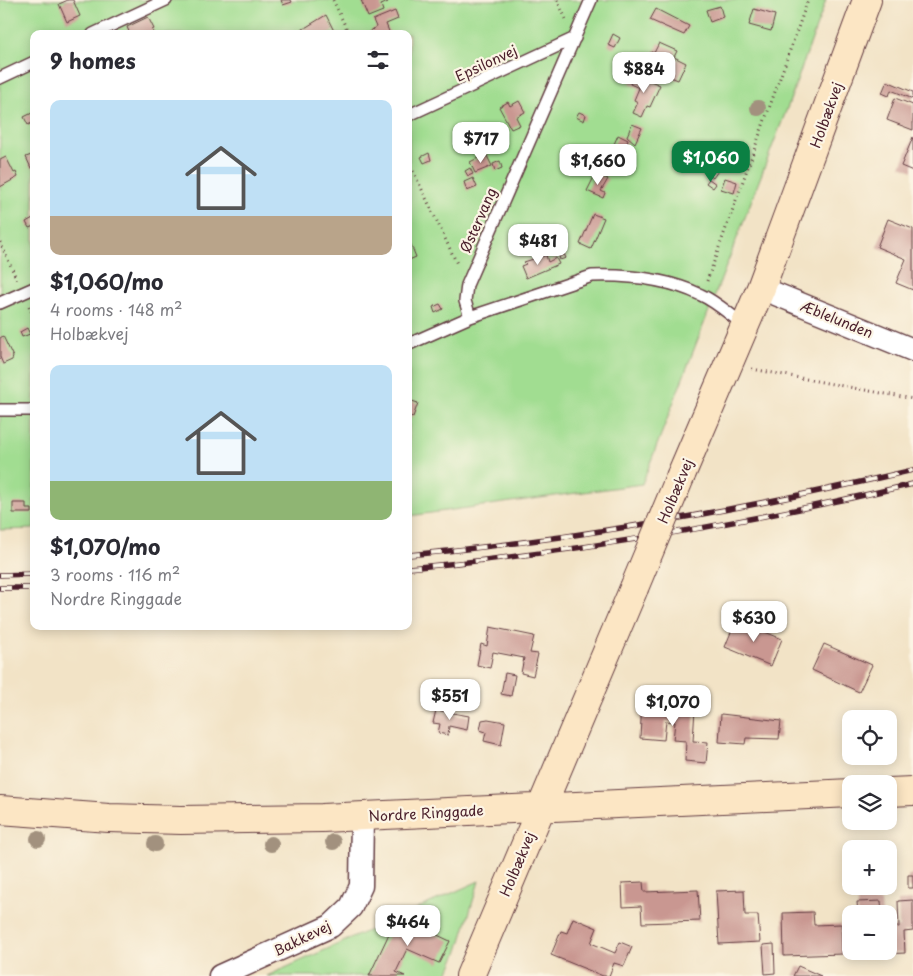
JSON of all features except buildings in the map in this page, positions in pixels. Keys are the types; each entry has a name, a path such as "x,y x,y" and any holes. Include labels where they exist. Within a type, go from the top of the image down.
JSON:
{"street":[{"name":"Holbækvej","path":"470,976 761,288 867,0"},
{"name":"Æblelunden","path":"761,288 913,350"},
{"path":"897,792 913,791"},
{"name":"Nordre Ringgade","path":"0,810 109,818 181,820 362,817 542,806 842,793"},
{"name":"Bakkevej","path":"220,976 331,926 351,907 361,886 362,817"}],"lane":[{"path":"102,30 166,0"},
{"name":"Østervang","path":"470,317 465,301 466,285 591,0"},
{"name":"Epsilonvej","path":"412,113 575,38"},
{"path":"0,78 30,64"},
{"path":"412,343 470,317 592,276 613,276 663,282 702,295 745,325"},
{"path":"0,303 30,290"},
{"path":"0,410 30,410"}],"path":[{"path":"333,0 347,30"},
{"path":"702,295 808,0"},
{"path":"412,168 466,285"},
{"path":"730,364 913,399"}],"green space":[{"path":"0,0 826,0 788,106 642,484 412,516 412,30 30,30 30,529 0,530"},
{"path":"479,881 458,951 447,976 267,976"}],"railway":[{"path":"412,555 536,540 662,521 725,510 913,470"},
{"path":"412,568 536,554 662,535 788,511 913,484"},
{"path":"0,575 30,574"},
{"path":"0,588 30,588"}]}
